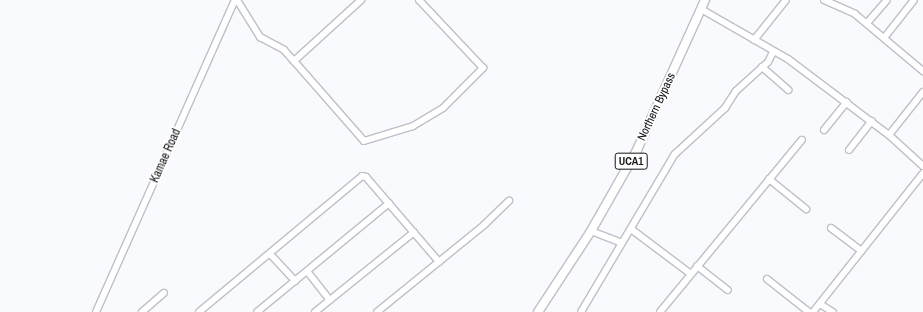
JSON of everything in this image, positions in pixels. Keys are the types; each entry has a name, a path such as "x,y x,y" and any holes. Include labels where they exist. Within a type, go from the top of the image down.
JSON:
{"main road":[{"name":"Northern Bypass","path":"538,312 591,231 637,150 705,0"}],"street":[{"path":"236,0 260,38 284,50 364,141 413,126 443,108 483,68 419,0"},
{"name":"Kamae Road","path":"96,312 236,0"},
{"path":"294,61 361,0"},
{"path":"754,40 786,0"},
{"path":"824,0 855,14 923,70"},
{"path":"867,24 887,0"},
{"path":"884,38 914,0"},
{"path":"702,9 773,52 788,58 889,134 923,166"},
{"path":"581,312 679,149 724,108 736,91 762,68 773,52"},
{"path":"762,68 788,90"},
{"path":"889,134 923,92"},
{"path":"824,130 847,102"},
{"path":"849,150 872,121"},
{"path":"660,312 802,140"},
{"path":"813,312 923,173"},
{"path":"199,312 360,177 366,177 439,262"},
{"path":"769,179 806,209"},
{"path":"377,312 439,262 509,200"},
{"path":"257,312 389,203"},
{"path":"831,228 861,251"},
{"path":"632,229 691,274"},
{"path":"591,231 622,243"},
{"path":"315,312 414,232"},
{"path":"270,254 295,281"},
{"path":"697,266 728,290"},
{"path":"307,271 330,300"},
{"path":"767,279 809,312"},
{"path":"142,312 164,293"},
{"path":"820,304 832,312"}]}
